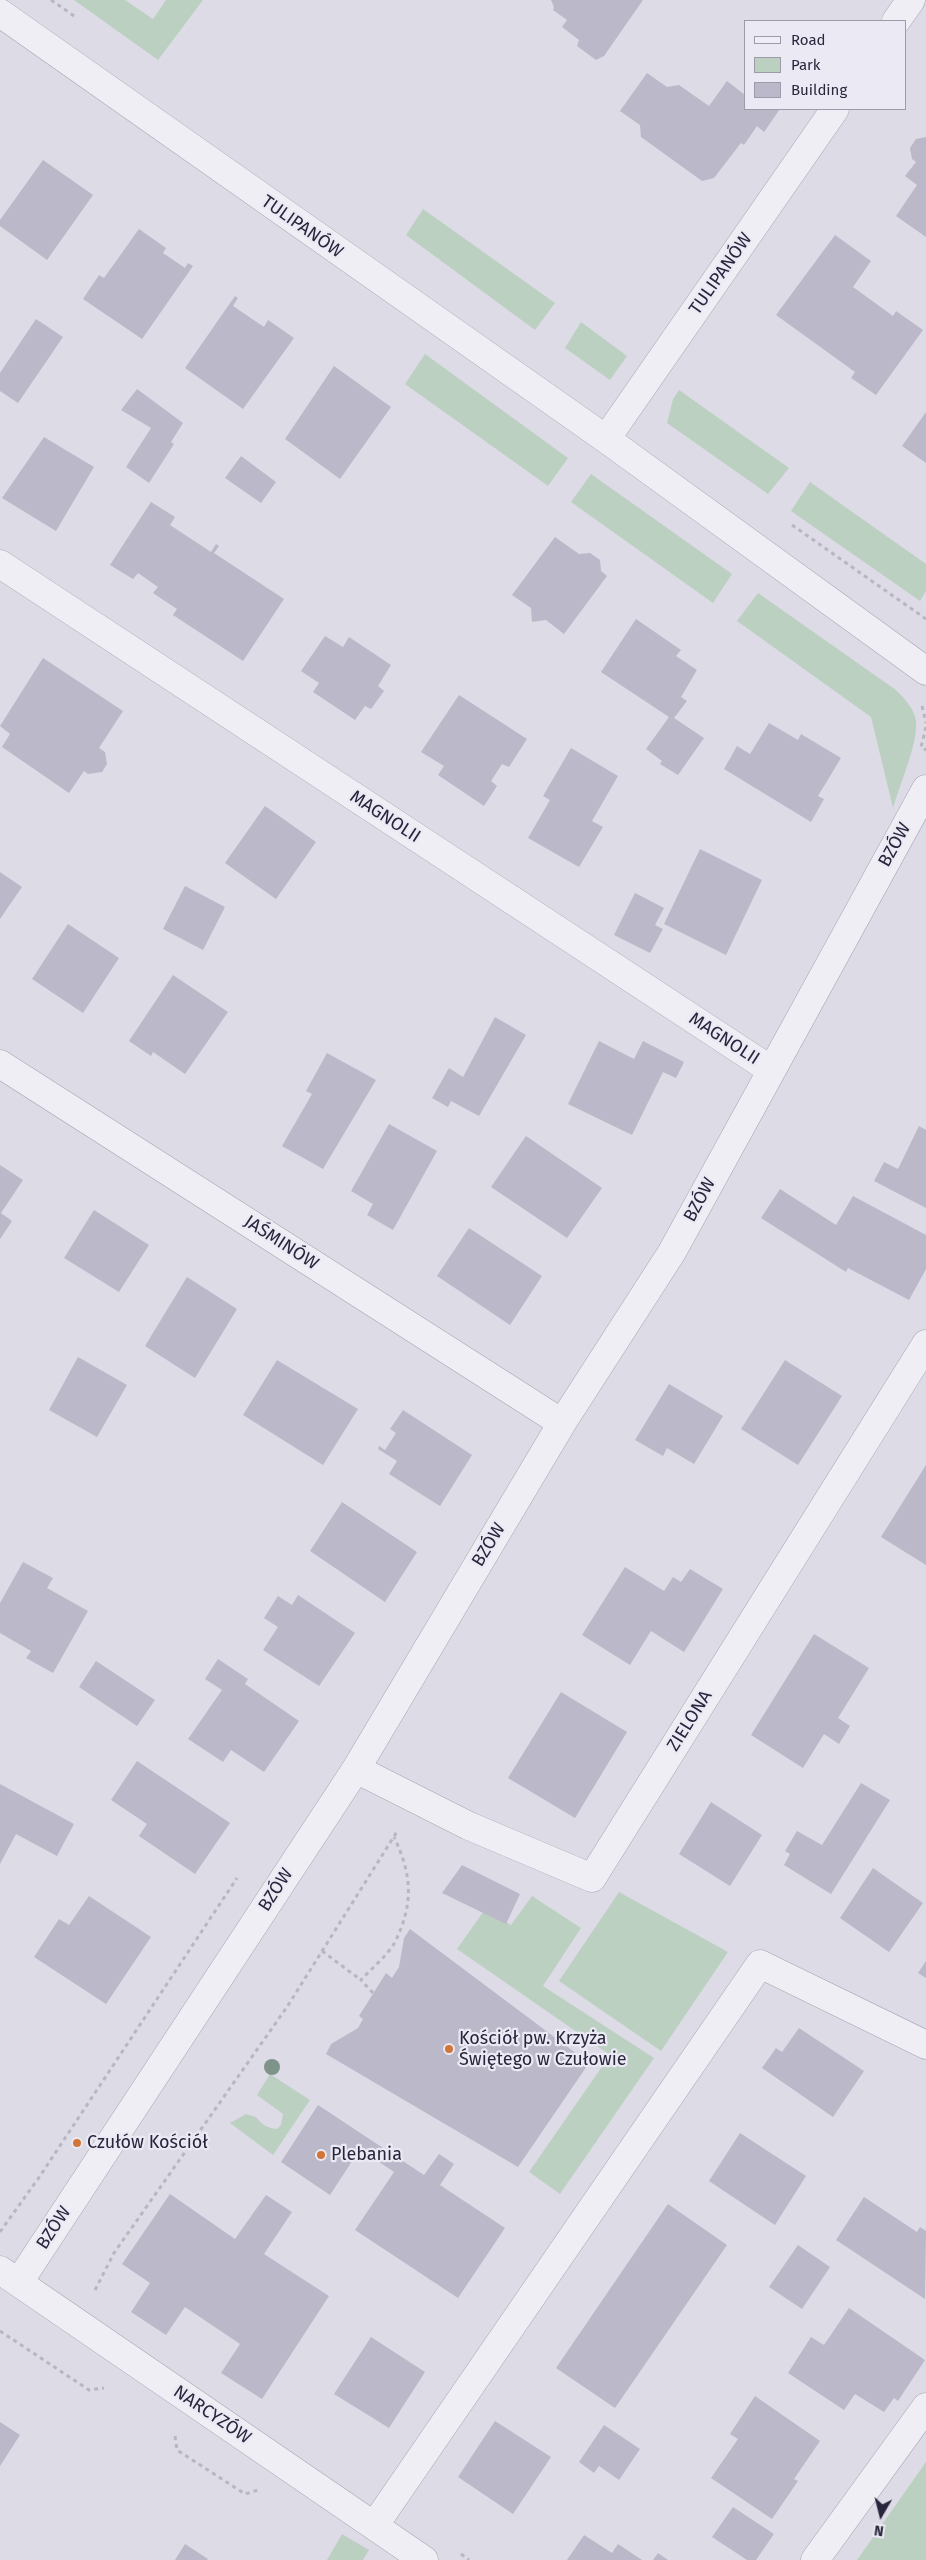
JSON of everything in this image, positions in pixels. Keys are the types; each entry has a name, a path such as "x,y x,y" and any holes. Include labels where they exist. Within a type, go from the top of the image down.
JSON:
{"street":[{"path":"897,20 911,0"},
{"name":"TULIPANÓW","path":"0,13 606,439 926,671"},
{"name":"TULIPANÓW","path":"606,439 834,110"},
{"name":"MAGNOLII","path":"0,564 771,1070"},
{"name":"BZÓW","path":"10,2276 356,1769 562,1423 672,1252 926,789"},
{"name":"JAŚMINÓW","path":"0,1064 562,1423"},
{"name":"ZIELONA","path":"356,1769 469,1826 592,1878 926,1344"},
{"path":"374,2526 760,1964 926,2045"},
{"name":"NARCYZÓW","path":"10,2276 424,2560"},
{"path":"815,2560 926,2407"}],"path":[{"path":"926,727 921,747 926,750"},
{"path":"92,2296 114,2253 287,2007 418,1800"},
{"path":"373,1993 361,1980 394,1943 406,1910 409,1891 406,1863 394,1836"},
{"path":"0,2232 38,2179 240,1873"},
{"path":"322,1951 361,1980"},
{"path":"0,2331 89,2390 106,2388"},
{"path":"175,2428 177,2450 245,2494 261,2489"}],"green space":[{"path":"74,0 125,0 153,19 166,0 203,0 158,60"},
{"path":"423,209 555,303 535,330 406,235"},
{"path":"581,322 627,356 610,380 565,348"},
{"path":"425,354 568,458 548,486 405,384"},
{"path":"679,390 789,468 768,494 667,423 673,399"},
{"path":"591,474 732,574 713,603 571,502"},
{"path":"810,482 926,564 926,591 920,601 791,511"},
{"path":"758,593 896,690 906,700 915,717 916,731 908,765 893,808 871,717 737,621"},
{"path":"619,1892 728,1952 661,2051 559,1981"},
{"path":"532,1896 581,1928 543,1986 654,2058 560,2194 529,2172 610,2055 457,1949 486,1908 511,1925"},
{"path":"270,2074 310,2100 273,2155 230,2123 246,2114 256,2117 265,2126 270,2128 277,2129 281,2125 283,2114 257,2095"},
{"path":"926,2462 926,2560 857,2560"},
{"path":"342,2534 369,2550 363,2560 327,2560"}],"building":[{"path":"551,0 643,0 604,56 596,60 577,46 579,40 562,27 567,20 553,10 554,7"},
{"path":"647,73 667,87 679,85 709,106 727,81 744,94 744,110 779,110 764,132 757,126 744,145 741,143 714,178 702,181 641,137 640,125 620,111"},
{"path":"926,137 926,237 896,216 917,185 905,176 916,162 912,159 910,148 916,139"},
{"path":"43,160 93,195 47,260 0,226 0,220"},
{"path":"139,229 166,248 163,253 185,268 188,263 193,266 142,339 83,299 99,275 104,278"},
{"path":"835,235 871,261 853,287 893,316 896,311 923,330 876,395 851,378 855,372 776,315"},
{"path":"235,296 238,298 233,306 264,327 268,320 294,338 243,409 185,368"},
{"path":"36,319 63,337 18,403 0,391 0,373"},
{"path":"334,366 391,407 340,479 285,439"},
{"path":"137,389 183,423 171,442 174,444 149,483 126,467 151,428 121,410"},
{"path":"926,412 926,463 902,446"},
{"path":"44,437 94,467 56,531 2,498"},
{"path":"241,456 276,482 261,503 225,478"},
{"path":"151,502 175,517 170,525 211,552 216,544 219,546 214,553 284,599 243,661 173,615 177,609 153,593 158,587 138,573 133,579 110,565"},
{"path":"555,537 579,554 590,553 600,560 601,571 607,576 564,634 546,620 532,622 531,608 512,595"},
{"path":"636,619 681,650 676,656 697,670 681,697 687,701 674,718 704,738 678,775 660,764 662,761 646,749 669,717 601,672"},
{"path":"325,636 343,647 349,637 391,665 378,686 384,691 371,709 365,706 355,720 313,692 319,683 301,671"},
{"path":"43,658 123,711 99,748 105,752 107,764 102,772 88,774 84,771 69,793 2,747 10,734 0,726"},
{"path":"459,695 527,739 509,767 502,764 491,781 497,786 484,806 438,775 444,766 421,752"},
{"path":"769,723 798,740 801,734 841,758 818,796 824,799 811,822 724,769 737,746 750,754"},
{"path":"571,748 618,776 592,821 603,827 579,867 528,838 550,800 543,796"},
{"path":"265,806 316,842 276,899 225,863"},
{"path":"700,849 762,880 726,955 664,924"},
{"path":"0,872 22,887 0,919"},
{"path":"185,886 225,907 203,950 163,929"},
{"path":"635,893 664,908 655,925 663,929 650,953 614,935"},
{"path":"68,924 119,958 83,1013 32,979"},
{"path":"173,975 228,1012 185,1074 153,1052 151,1056 129,1041"},
{"path":"495,1017 526,1035 479,1116 451,1101 448,1107 432,1098 449,1068 463,1077"},
{"path":"599,1041 634,1059 643,1041 684,1062 676,1078 663,1072 632,1135 568,1104"},
{"path":"327,1053 376,1080 323,1169 282,1146 312,1094 306,1091"},
{"path":"389,1124 437,1151 393,1230 367,1215 373,1204 351,1191"},
{"path":"919,1126 926,1130 926,1208 874,1181 884,1162 898,1169"},
{"path":"526,1136 602,1188 567,1238 491,1187"},
{"path":"0,1165 23,1180 1,1213 12,1221 0,1239"},
{"path":"780,1189 836,1225 853,1196 926,1235 926,1269 909,1300 848,1268 846,1272 761,1218"},
{"path":"94,1210 149,1245 119,1292 64,1258"},
{"path":"469,1228 542,1276 510,1325 437,1276"},
{"path":"187,1277 237,1309 195,1378 145,1346"},
{"path":"78,1357 127,1385 97,1437 49,1410"},
{"path":"277,1360 358,1409 323,1465 243,1415"},
{"path":"785,1360 842,1396 798,1465 741,1429"},
{"path":"669,1384 723,1416 694,1464 667,1448 663,1456 635,1440"},
{"path":"403,1410 472,1455 440,1506 389,1474 397,1461 378,1449 379,1446 385,1450 396,1433 390,1429"},
{"path":"926,1465 926,1565 881,1537"},
{"path":"342,1502 417,1552 385,1602 310,1551"},
{"path":"23,1562 53,1578 47,1588 88,1611 53,1673 26,1658 31,1651 0,1633 0,1603"},
{"path":"625,1567 664,1591 673,1577 681,1582 690,1569 723,1589 684,1652 651,1631 630,1665 582,1635"},
{"path":"298,1595 355,1633 319,1686 263,1650 278,1627 264,1618 278,1596 292,1605"},
{"path":"814,1634 869,1668 838,1718 850,1726 839,1744 824,1734 803,1768 751,1735"},
{"path":"218,1659 248,1679 245,1684 299,1721 264,1772 231,1750 223,1762 188,1739 222,1690 205,1679"},
{"path":"96,1661 155,1700 137,1726 79,1687"},
{"path":"561,1692 627,1732 575,1818 508,1778"},
{"path":"137,1761 230,1823 195,1874 139,1836 147,1824 111,1800"},
{"path":"861,1783 890,1800 831,1894 784,1865 790,1854 785,1851 797,1831 822,1845"},
{"path":"0,1784 74,1824 57,1856 16,1834 0,1864"},
{"path":"711,1802 762,1835 730,1886 679,1854"},
{"path":"462,1865 520,1894 506,1924 442,1893"},
{"path":"873,1868 923,1903 889,1952 840,1918"},
{"path":"89,1896 151,1937 106,2004 34,1957 59,1919 69,1925"},
{"name":"Kościół pw. Krzyża Świętego w Czułowie","path":"410,1929 589,2063 518,2167 326,2054 331,2044 358,2028 363,2019 359,2016 386,1973 392,1978 399,1967 404,1938"},
{"path":"926,1961 926,1978 918,1973"},
{"path":"799,2028 864,2071 833,2117 762,2068 776,2048 782,2052"},
{"path":"318,2105 424,2175 439,2154 454,2164 440,2185 505,2228 458,2298 355,2230 394,2172 360,2149 330,2195 281,2162"},
{"path":"740,2133 806,2176 775,2225 709,2181"},
{"path":"170,2194 235,2239 266,2195 292,2212 264,2254 329,2296 262,2399 221,2373 240,2344 185,2307 166,2335 131,2312 150,2283 122,2264"},
{"path":"864,2197 917,2232 920,2227 926,2231 925,2299 836,2240"},
{"path":"668,2204 727,2245 615,2408 556,2368"},
{"path":"798,2245 830,2267 802,2309 769,2287"},
{"path":"849,2308 925,2360 898,2401 894,2398 884,2412 855,2394 844,2410 788,2373 811,2337 824,2345"},
{"path":"371,2337 425,2372 389,2428 334,2394"},
{"path":"755,2396 820,2441 794,2479 798,2481 772,2519 711,2478 738,2439 730,2434"},
{"path":"495,2421 551,2457 513,2514 458,2477"},
{"path":"0,2422 20,2435 0,2466"},
{"path":"604,2425 640,2449 619,2480 599,2466 594,2473 579,2462"},
{"path":"733,2507 774,2534 756,2560 747,2560 712,2537"},
{"path":"584,2535 612,2553 618,2544 642,2560 567,2560"},
{"path":"185,2544 208,2559 175,2560"},
{"path":"658,2553 668,2560 653,2560"}],"place":[{"name":"Kościół pw. Krzyża Świętego w Czułowie","path":"449,2049"},
{"name":"Czułów Kościół","path":"77,2143"},
{"name":"Plebania","path":"321,2155"}]}
